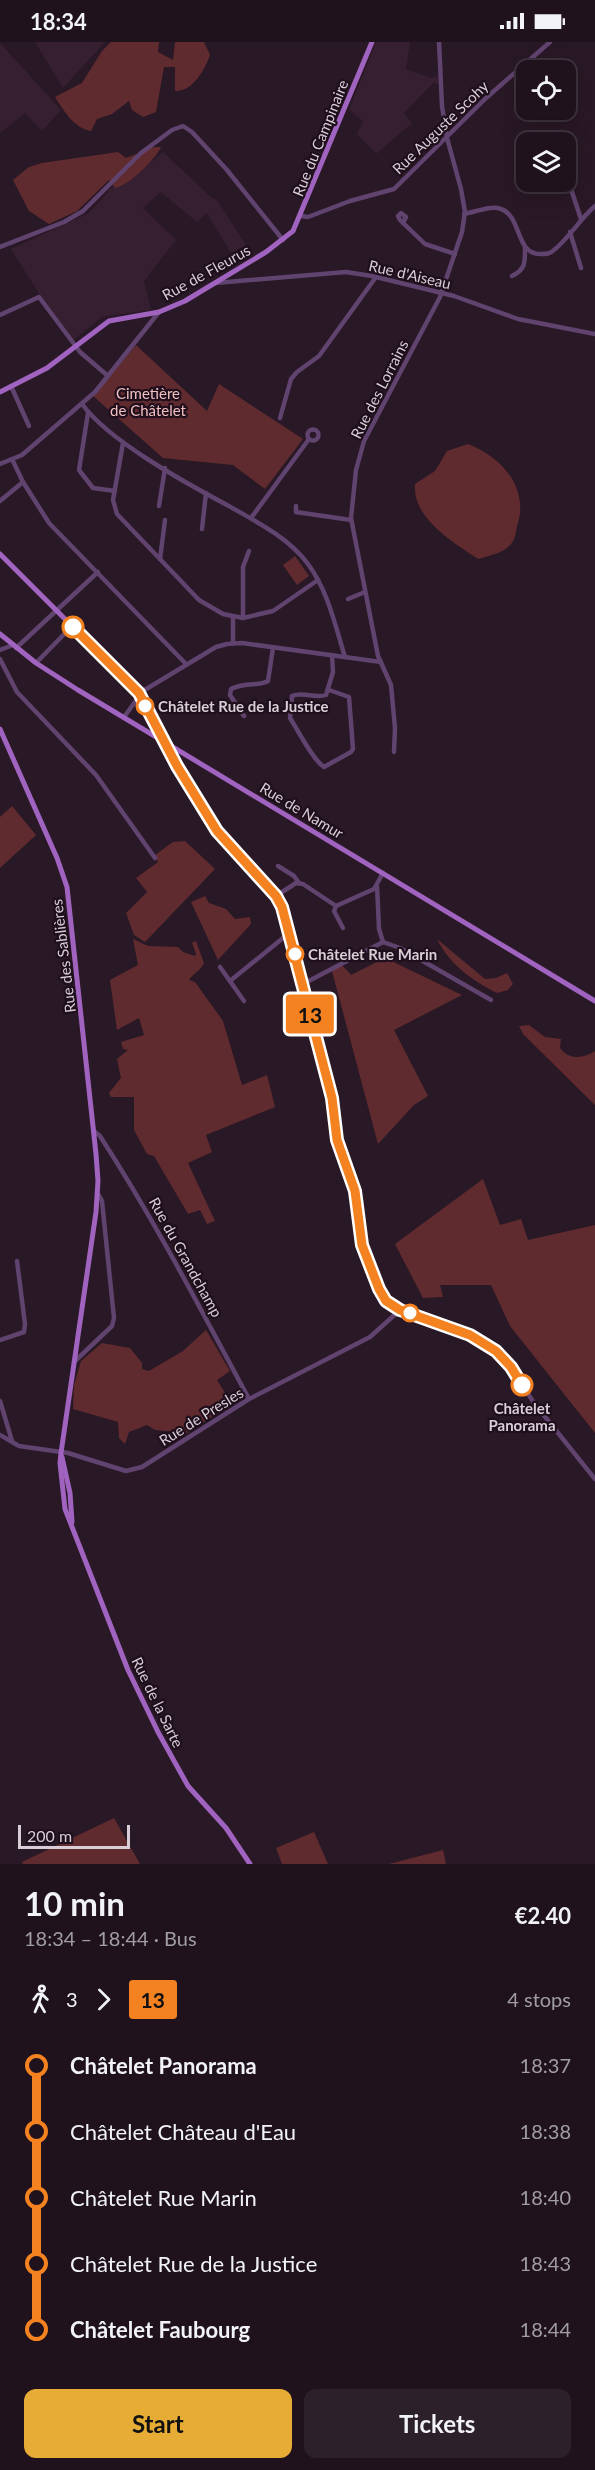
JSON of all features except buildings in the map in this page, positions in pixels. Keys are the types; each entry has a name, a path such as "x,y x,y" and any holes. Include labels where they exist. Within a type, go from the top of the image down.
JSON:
{"main road":[{"name":"Rue du Campinaire","path":"284,240 293,231 301,216 372,42"},
{"name":"Rue de Fleurus","path":"0,392 47,368 109,321 159,312 185,301 284,240"},
{"path":"0,554 139,693 163,740"},
{"name":"Rue de Namur","path":"0,634 36,663 595,1001"},
{"name":"Rue des Sablières","path":"0,729 53,849 67,887 94,1131 97,1192 95,1214 61,1453"},
{"name":"Rue de la Sarte","path":"61,1453 73,1533 128,1670 158,1732 188,1786 226,1828 250,1864"}],"street":[{"name":"Rue des Lorrains","path":"394,752 395,725 391,685 381,662 351,520 356,470 364,441 442,293 462,232 464,213 461,189 447,138 442,106 439,42"},
{"name":"Rue Auguste Scohy","path":"301,216 308,218 350,201 394,189 494,91 550,42"},
{"path":"0,247 64,222 82,211 141,153 172,130 183,126 200,140 284,240"},
{"path":"572,192 580,219"},
{"path":"525,247 536,255 555,250 580,219 595,206"},
{"path":"464,213 499,208 510,213 525,247 522,271 512,276"},
{"path":"403,223 425,244 455,254"},
{"path":"570,232 581,268"},
{"name":"Rue d'Aiseau","path":"214,283 346,272 442,293 518,320 595,334"},
{"path":"280,418 291,379 319,356 375,277"},
{"path":"0,315 39,297 76,347 108,376"},
{"path":"0,464 21,455 82,404 108,376 159,312"},
{"path":"11,386 29,426"},
{"path":"82,404 88,413 123,443 250,518 293,548 318,580 345,657"},
{"path":"88,413 79,470 93,488 115,491"},
{"path":"250,518 309,439"},
{"path":"123,443 114,506 120,518 204,604 233,617 243,618 273,611 318,580"},
{"path":"12,459 22,482 49,523 186,664"},
{"path":"159,506 165,468"},
{"path":"0,501 22,482"},
{"path":"202,529 206,493"},
{"path":"296,506 296,512 351,520"},
{"path":"160,559 165,520"},
{"path":"243,618 243,567 249,551"},
{"path":"0,650 15,646 57,611 98,572"},
{"path":"348,599 365,592"},
{"path":"233,617 233,643"},
{"path":"36,663 72,627"},
{"path":"124,717 139,693 216,647 233,643 381,662"},
{"path":"244,717 230,695 231,689 243,682 263,684 268,681 273,648"},
{"path":"329,690 346,694 349,697 353,749 351,753 324,766 315,757 290,718 290,712 292,696 297,694 322,697 326,695 333,672 332,655"},
{"path":"0,659 17,692 96,775 155,858"},
{"path":"163,740 217,831 276,896 282,907 332,1098 337,1140 355,1191 362,1245 386,1301 400,1310 470,1335 496,1351 511,1367 534,1403 595,1479"},
{"path":"278,866 294,876 299,883 336,906"},
{"path":"383,873 377,886 379,929 383,942"},
{"path":"276,896 299,883"},
{"path":"344,928 334,911 336,906 377,886"},
{"path":"230,981 283,938 290,935"},
{"path":"303,984 383,942 400,948 491,1000"},
{"path":"220,967 244,1001"},
{"name":"Rue du Grandchamp","path":"94,1131 100,1136 160,1234 199,1302 249,1399"},
{"name":"Rue des Sablières","path":"74,1362 112,1326 114,1318 104,1213 102,1201 97,1192"},
{"path":"95,1214 104,1213"},
{"path":"95,1214 105,1223"},
{"path":"0,1340 24,1332 17,1261"},
{"name":"Rue de Presles","path":"0,1435 19,1446 61,1453 126,1471 142,1467 249,1399 370,1337 400,1310"},
{"path":"75,1352 82,1355"},
{"path":"0,1401 12,1441"}],"shaded area":[{"path":"35,42 105,42 63,88"},
{"path":"376,42 410,42 406,69 431,78 438,76 439,84 433,83 404,113 412,123 376,154 357,134 363,121 349,110"},
{"path":"0,43 61,110 42,131 25,113 0,133"},
{"path":"163,152 212,198 217,200 246,245 231,253 207,213 197,222 161,192 143,208 176,240 144,281 151,310 102,317 73,340 42,298 11,249 89,213 116,183 121,187"}],"green space":[{"path":"111,42 159,42 158,52 173,60 175,42 204,42 210,55 193,84 181,90 175,91 175,67 164,67 156,112 143,117 132,110 129,101 112,114 97,119 91,131 75,123 55,97 82,83 102,51"},
{"path":"154,147 161,147 134,178 115,188 109,180 77,211 49,224 29,211 13,180 29,167 42,163 118,152 126,158"},
{"name":"Cimetière de Châtelet","path":"136,345 207,411 219,384 303,439 265,489 233,465 163,458 93,396"},
{"path":"468,444 492,457 502,466 516,487 520,499 520,512 512,542 500,552 478,559 436,528 420,508 416,496 415,484 435,471 447,451"},
{"path":"295,556 309,576 297,585 283,565"},
{"path":"12,806 36,835 0,868 0,817"},
{"path":"185,841 215,869 145,942 134,935 126,913 147,892 136,878 158,862 155,855 173,842"},
{"path":"205,896 209,903 226,909 235,919 250,917 251,924 218,960 191,902"},
{"path":"133,939 148,946 178,947 183,952 195,956 192,943 196,941 204,963 189,980 195,982 223,1021 242,1085 267,1075 275,1107 206,1135 212,1152 188,1163 215,1221 207,1224 200,1210 188,1214 154,1156 147,1154 134,1130 134,1097 111,1097 109,1093 121,1078 117,1059 128,1050 123,1049 121,1042 144,1035 139,1018 117,1030 110,980 138,965"},
{"path":"437,939 485,979 496,978 507,973 513,984 508,990 497,993 488,988 455,964"},
{"path":"385,958 462,995 394,1030 428,1096 414,1105 378,1144 332,971 342,965 351,975"},
{"path":"529,1025 545,1037 561,1039 560,1048 573,1057 582,1057 595,1051 595,1105 523,1034 519,1026"},
{"path":"483,1179 500,1225 521,1219 528,1240 595,1225 595,1433 510,1326 491,1285 440,1285 443,1297 423,1298 395,1244"},
{"path":"206,1330 230,1371 217,1380 232,1404 187,1433 155,1430 147,1425 129,1432 125,1444 119,1438 118,1422 73,1409 74,1385 81,1361 102,1343 130,1348 142,1363 142,1369 149,1371 183,1351"},
{"path":"114,1818 140,1864 23,1864 22,1862"},
{"path":"314,1832 328,1864 282,1864 276,1848"},
{"path":"443,1850 446,1864 389,1864"}],"bus line":[{"name":"13","path":"73,627 139,693 177,766 217,831 276,896 282,907 332,1098 337,1140 355,1191 362,1245 386,1301 400,1310 470,1335 496,1351 511,1367 522,1385"}],"place":[{"name":"Châtelet Rue de la Justice","path":"145,706"},
{"name":"Châtelet Rue Marin","path":"295,954"},
{"name":"Châtelet Panorama","path":"522,1385"}]}
